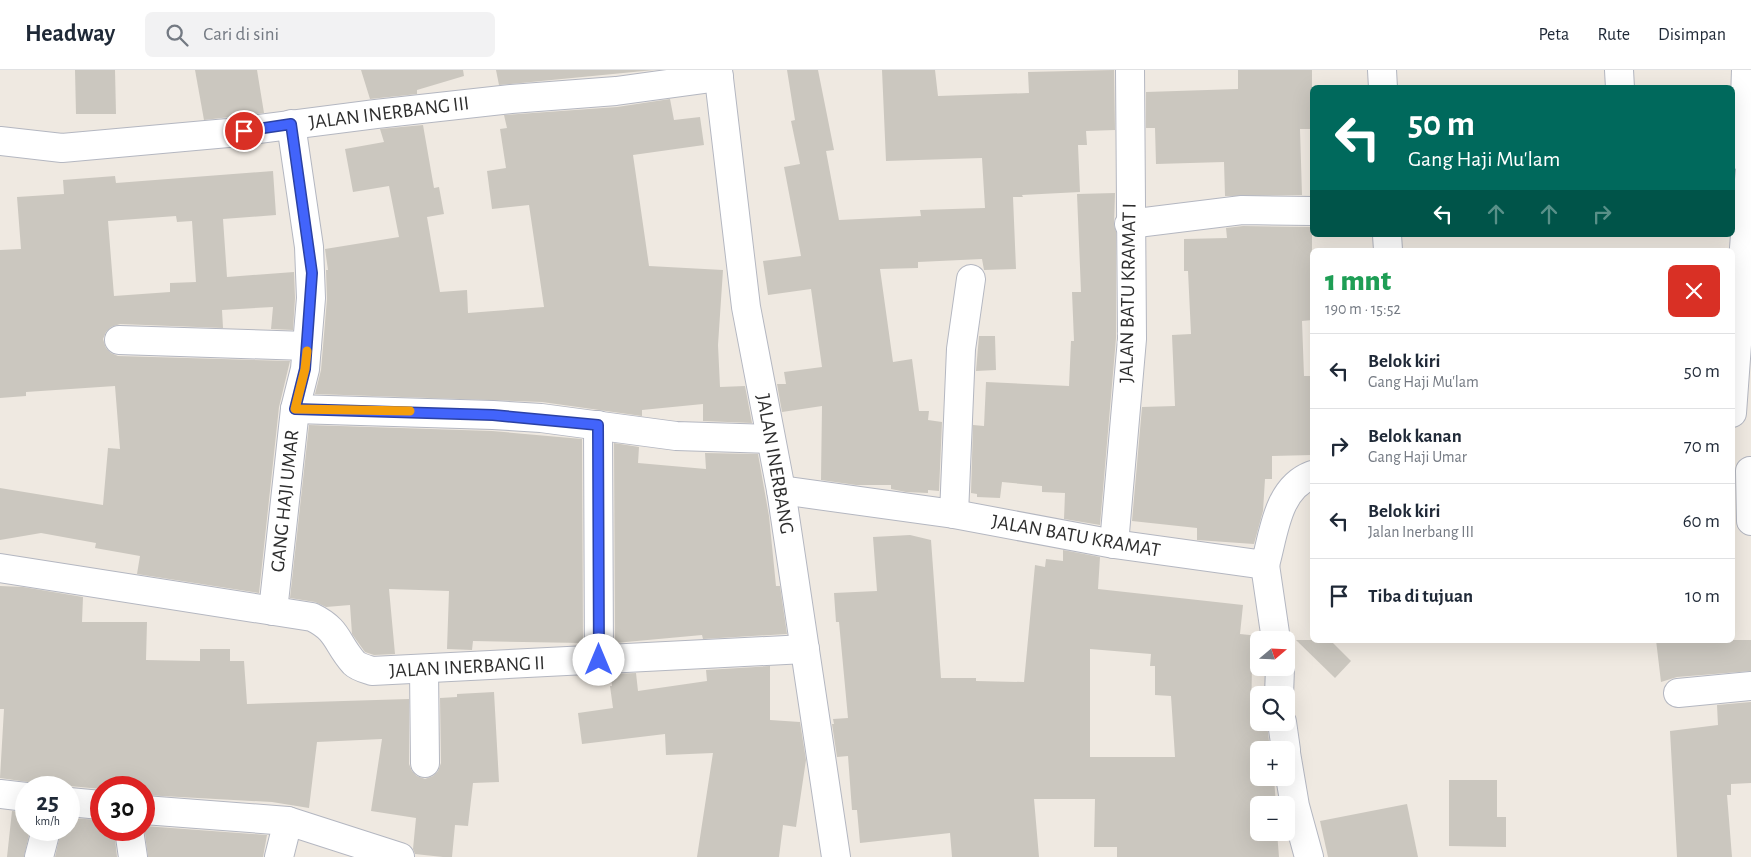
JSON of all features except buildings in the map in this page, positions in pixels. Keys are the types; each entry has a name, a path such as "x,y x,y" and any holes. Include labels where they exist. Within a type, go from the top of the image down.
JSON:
{"street":[{"name":"JALAN BATU KRAMAT I","path":"1114,544 1132,339 1129,224 1130,70"},
{"path":"1382,70 1383,85"},
{"path":"1618,70 1620,85"},
{"path":"1735,350 1744,161 1746,70"},
{"name":"JALAN INERBANG III","path":"0,141 62,148 228,133 511,99 616,91 718,74"},
{"name":"JALAN INERBANG","path":"718,74 746,307 781,490 836,857"},
{"name":"GANG HAJI UMAR","path":"273,611 295,409 305,369 312,273 291,124"},
{"path":"1129,224 1242,210 1310,211"},
{"path":"954,514 961,349 971,279"},
{"path":"119,340 307,346"},
{"path":"295,409 493,415 598,425 676,436 770,440"},
{"path":"598,425 599,660"},
{"path":"1735,472 1751,470 1751,521"},
{"path":"1275,631 1264,565 1287,494 1300,480 1310,476"},
{"name":"JALAN BATU KRAMAT","path":"781,490 954,514 1114,544 1264,565"},
{"name":"JALAN INERBANG II","path":"0,568 312,617 325,623 337,636 355,664 372,671 805,648"},
{"path":"424,669 425,763"},
{"path":"1678,692 1751,686"},
{"path":"1292,786 1295,806 1309,857"},
{"path":"0,794 15,796"},
{"path":"155,811 288,821 400,857"},
{"path":"280,857 288,821"},
{"path":"39,857 43,841"},
{"path":"130,841 132,857"}],"slow traffic":[{"path":"307,351 305,369 295,409 410,411"}],"route":[{"path":"244,131 291,124 312,273 305,369 295,409 407,410 542,418 598,425 599,660"}]}
